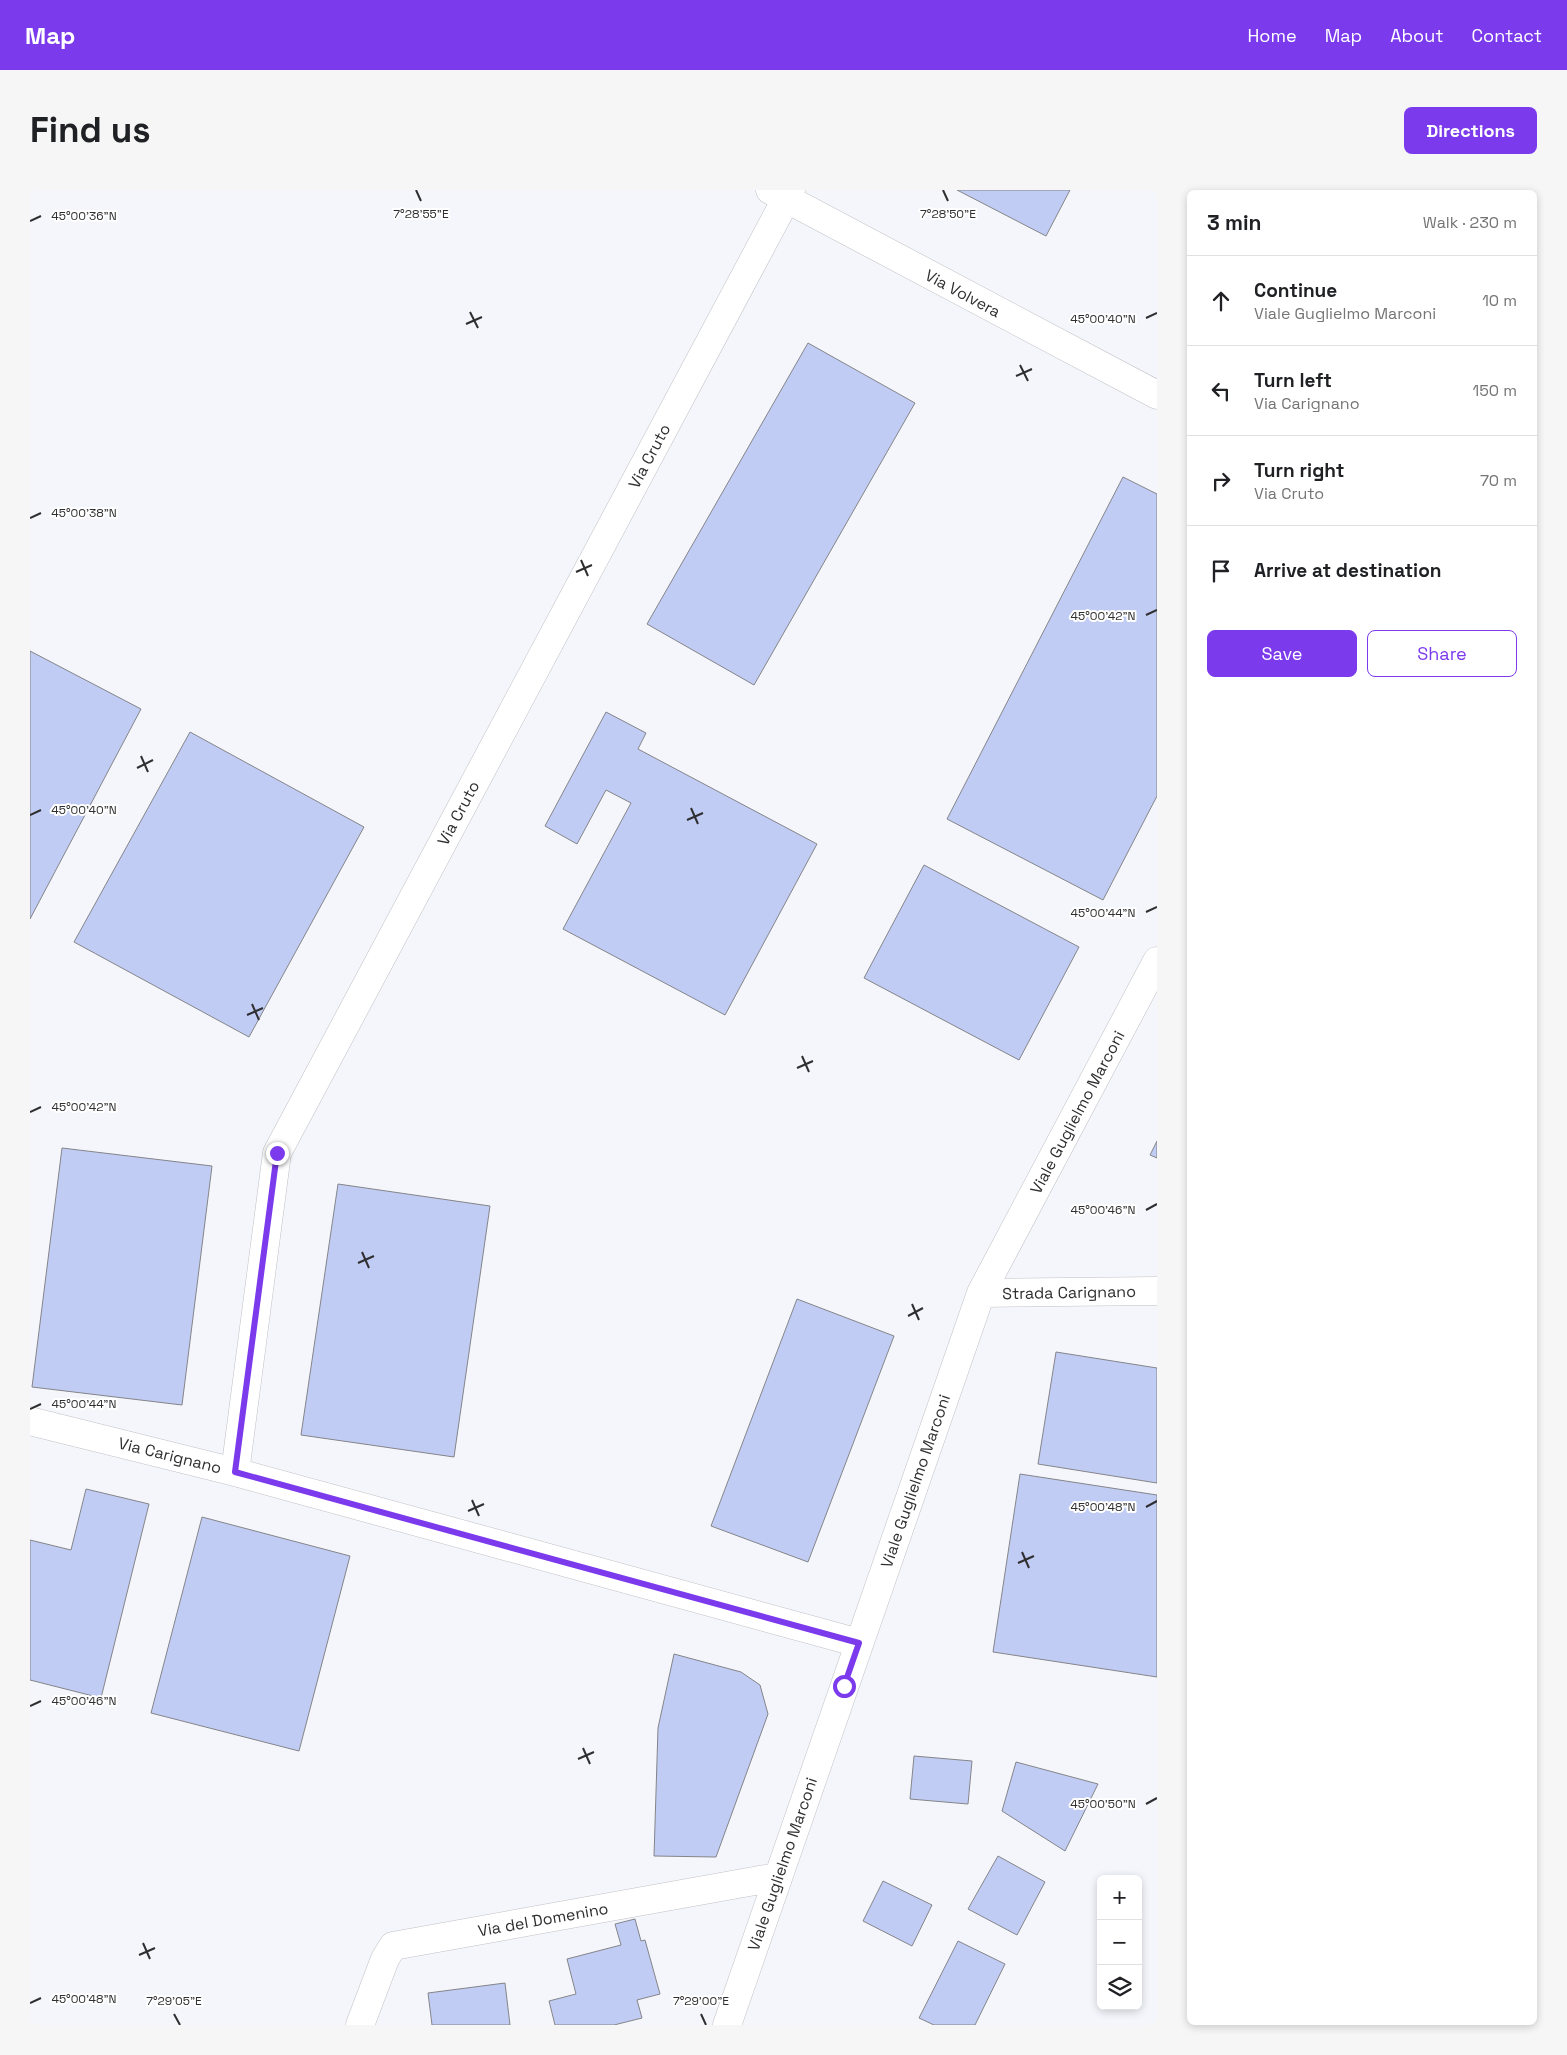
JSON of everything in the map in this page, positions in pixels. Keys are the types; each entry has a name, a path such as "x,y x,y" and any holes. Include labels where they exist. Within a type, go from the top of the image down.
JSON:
{"street":[{"name":"Via Volvera","path":"782,193 1157,396"},
{"name":"Via Cruto","path":"235,1472 277,1153 782,193"},
{"name":"Viale Guglielmo Marconi","path":"727,2025 981,1293 1157,961"},
{"name":"Strada Carignano","path":"981,1293 1157,1291"},
{"name":"Via Carignano","path":"30,1421 235,1472 859,1643"},
{"name":"Via del Domenino","path":"360,2025 385,1959 393,1946 778,1877"}],"building":[{"path":"957,190 1070,190 1046,236"},
{"path":"808,343 915,403 754,685 647,624"},
{"path":"1123,477 1157,494 1157,796 1103,900 947,819"},
{"path":"30,651 141,709 30,919"},
{"path":"606,712 646,733 638,749 817,844 725,1015 563,929 631,803 606,790 577,844 545,826"},
{"path":"190,732 364,827 249,1037 74,942"},
{"path":"924,865 1079,947 1019,1060 864,978"},
{"path":"1157,1141 1157,1158 1150,1155"},
{"path":"62,1148 212,1166 182,1405 32,1387"},
{"path":"338,1184 490,1206 454,1457 301,1435"},
{"path":"797,1299 894,1336 808,1562 711,1526"},
{"path":"1056,1352 1157,1368 1157,1483 1038,1464"},
{"path":"1020,1474 1157,1495 1157,1677 993,1652"},
{"path":"86,1489 149,1504 101,1698 30,1680 30,1540 71,1550"},
{"path":"202,1517 350,1556 299,1751 151,1713"},
{"path":"674,1654 741,1672 760,1685 768,1714 716,1857 654,1856 658,1728"},
{"path":"914,1756 972,1761 968,1804 910,1799"},
{"path":"1016,1762 1098,1784 1065,1851 1002,1811"},
{"path":"998,1856 1045,1882 1017,1935 968,1909"},
{"path":"883,1881 932,1905 912,1946 863,1921"},
{"path":"635,1919 641,1941 645,1940 660,1994 637,2000 642,2018 614,2025 555,2025 549,2001 576,1994 567,1959 621,1945 615,1924"},
{"path":"958,1941 1005,1964 975,2025 934,2025 919,2018"},
{"path":"505,1983 510,2025 432,2025 428,1993"}],"route":[{"path":"277,1153 235,1472 859,1643 844,1686"}]}
